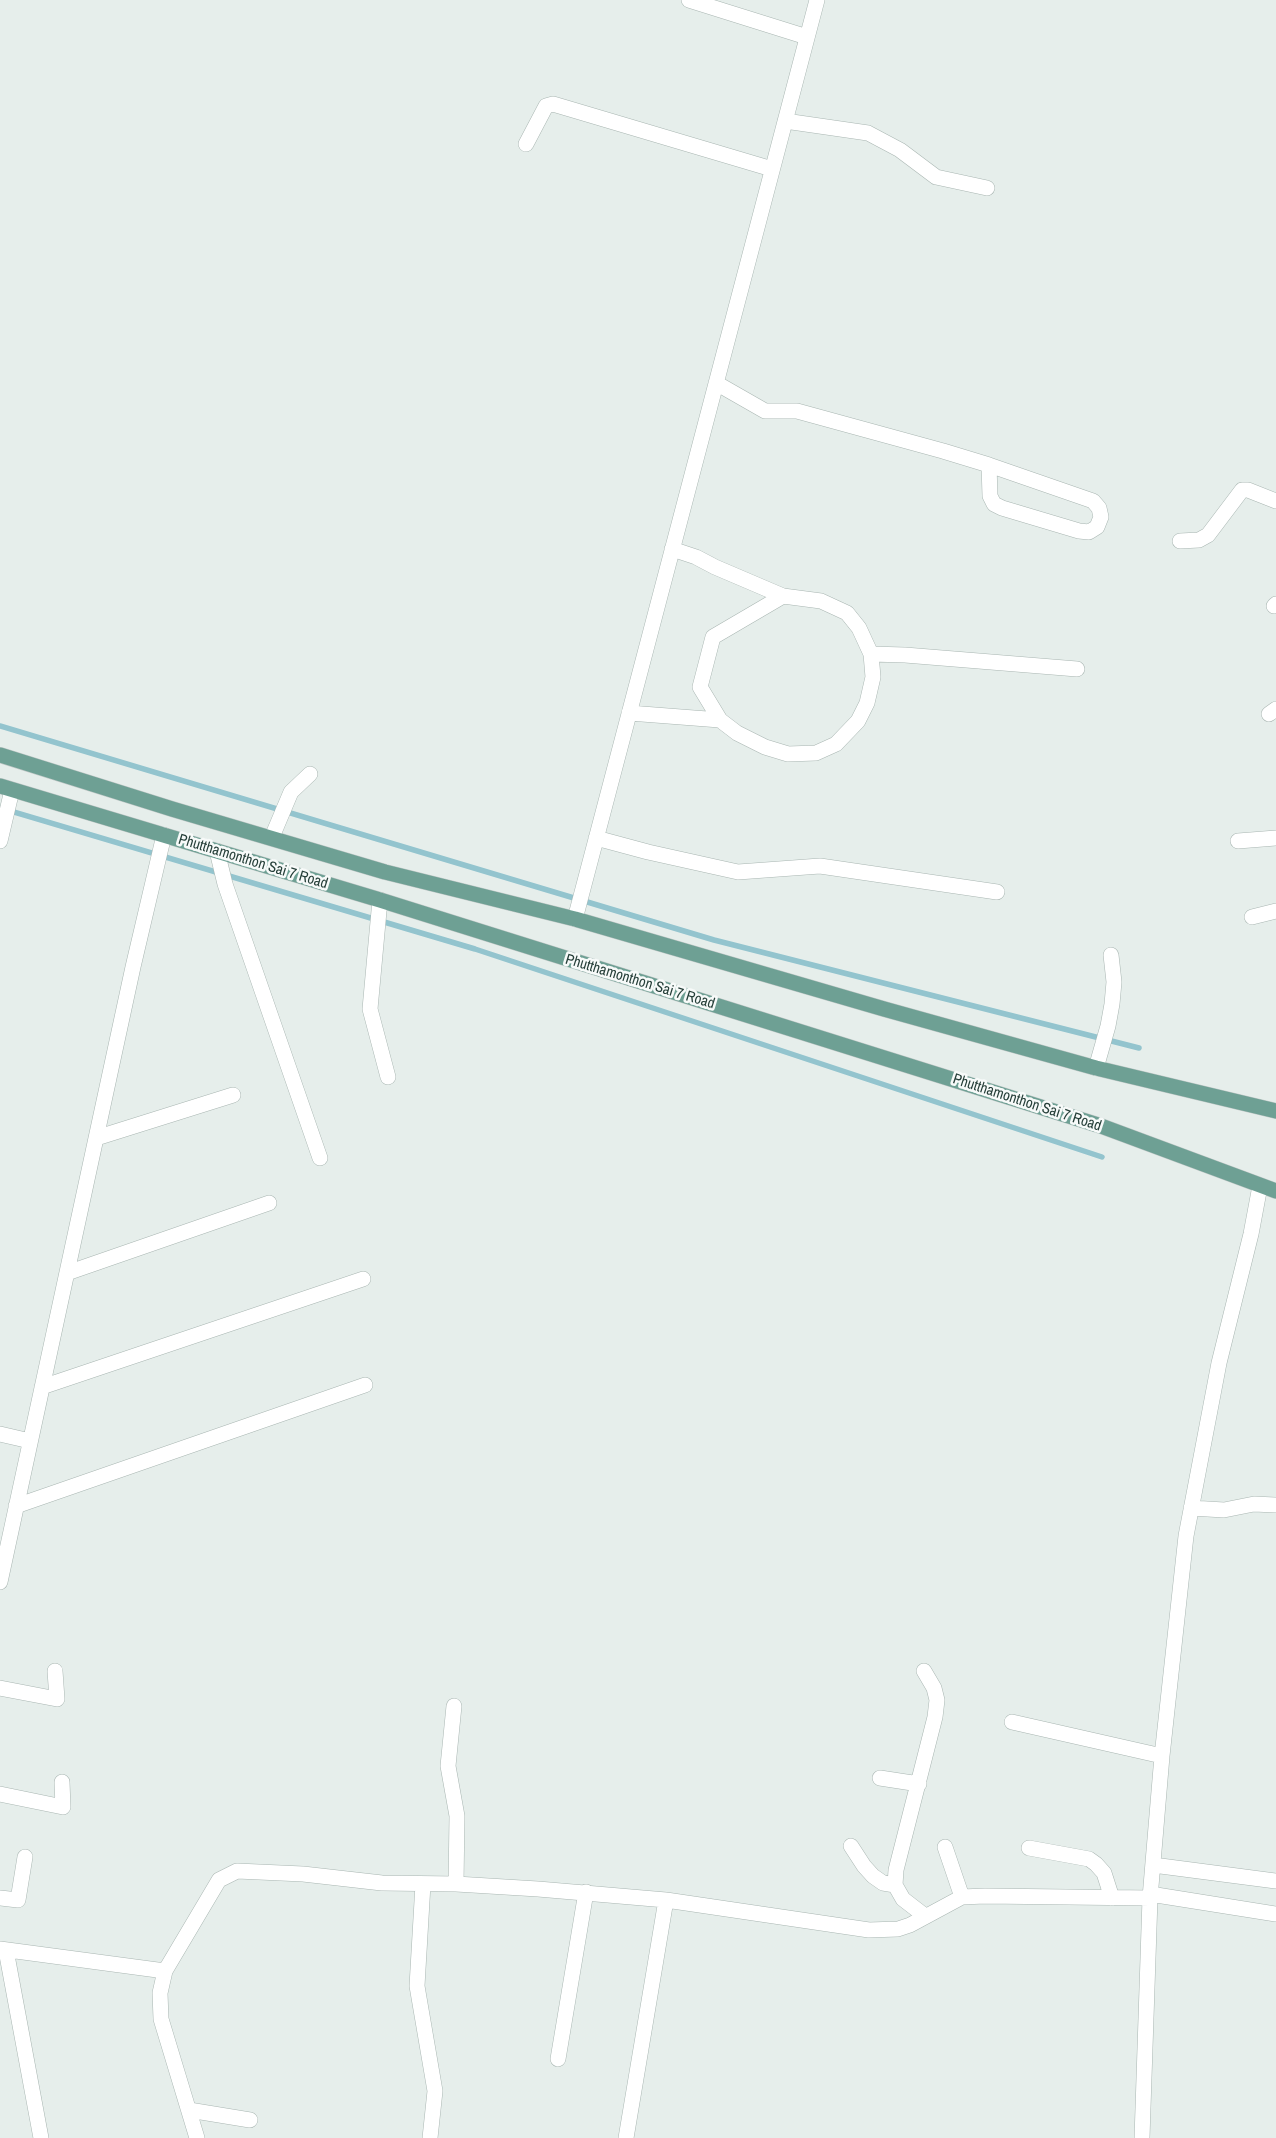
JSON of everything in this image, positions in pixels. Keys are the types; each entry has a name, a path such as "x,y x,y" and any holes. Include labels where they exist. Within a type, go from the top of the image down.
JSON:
{"main road":[{"name":"Phutthamonthon Sai 7 Road","path":"0,755 180,812 272,837 385,872 576,915 884,1010 1096,1068 1276,1111"},
{"name":"Phutthamonthon Sai 7 Road","path":"8,790 164,838 218,857 380,904 1100,1126 1276,1191"}],"street":[{"path":"689,0 807,37"},
{"path":"576,915 817,0"},
{"path":"526,144 546,106 553,104 772,169"},
{"path":"785,121 868,134 900,150 936,177 987,188"},
{"path":"716,383 764,412 797,410 989,465 1093,501 1099,508 1101,517 1097,527 1088,532 1079,532 994,504 990,496 989,465"},
{"path":"1180,541 1199,540 1208,535 1242,490 1248,490 1276,501"},
{"path":"672,549 696,557 783,596 821,601 847,613 859,628 871,654 873,677 867,703 858,721 836,744 816,753 788,754 765,747 737,733 720,720 700,687 713,637 783,596"},
{"path":"871,654 1077,669"},
{"path":"629,712 720,720"},
{"path":"272,837 291,792 310,774"},
{"path":"0,841 8,790"},
{"path":"0,1582 4,1543 16,1506 164,838"},
{"path":"596,838 648,852 738,872 761,872 820,866 997,892"},
{"path":"1238,841 1276,838"},
{"path":"218,857 320,1158"},
{"path":"380,904 370,1009 388,1077"},
{"path":"1252,916 1276,911"},
{"path":"1096,1068 1108,1026 1114,982 1111,955"},
{"path":"96,1138 233,1095"},
{"path":"1142,2138 1150,1896 1162,1756 1186,1536 1219,1363 1251,1234 1260,1186"},
{"path":"67,1273 269,1203"},
{"path":"42,1387 363,1279"},
{"path":"16,1506 365,1384"},
{"path":"0,1434 30,1441"},
{"path":"1191,1508 1224,1510 1254,1504 1275,1505"},
{"path":"0,1688 57,1699 55,1671"},
{"path":"924,1671 934,1688 938,1700 936,1717 896,1870 895,1885 903,1899 925,1916"},
{"path":"454,1706 448,1766 457,1816 456,1884"},
{"path":"1012,1722 1162,1756"},
{"path":"880,1778 919,1784"},
{"path":"0,1794 63,1807 62,1782"},
{"path":"852,1846 864,1866 874,1876 883,1883 895,1885"},
{"path":"945,1847 962,1897"},
{"path":"1029,1848 1089,1859 1104,1873 1112,1898"},
{"path":"0,1898 18,1900 25,1857"},
{"path":"1153,1865 1276,1881"},
{"path":"197,2138 161,2019 160,1993 165,1971 219,1880 237,1872 303,1874 382,1883 456,1884 586,1892 666,1900 869,1930 898,1929 910,1925 962,1897 1112,1898 1150,1896 1276,1914"},
{"path":"423,1884 417,1986 434,2091 430,2138"},
{"path":"558,2059 586,1892"},
{"path":"626,2138 666,1900"},
{"path":"41,2138 3,1949 165,1971"},
{"path":"189,2110 250,2120"}],"waterway":[{"path":"0,726 714,940 1139,1048"},
{"path":"0,808 475,949 1102,1157"}]}
